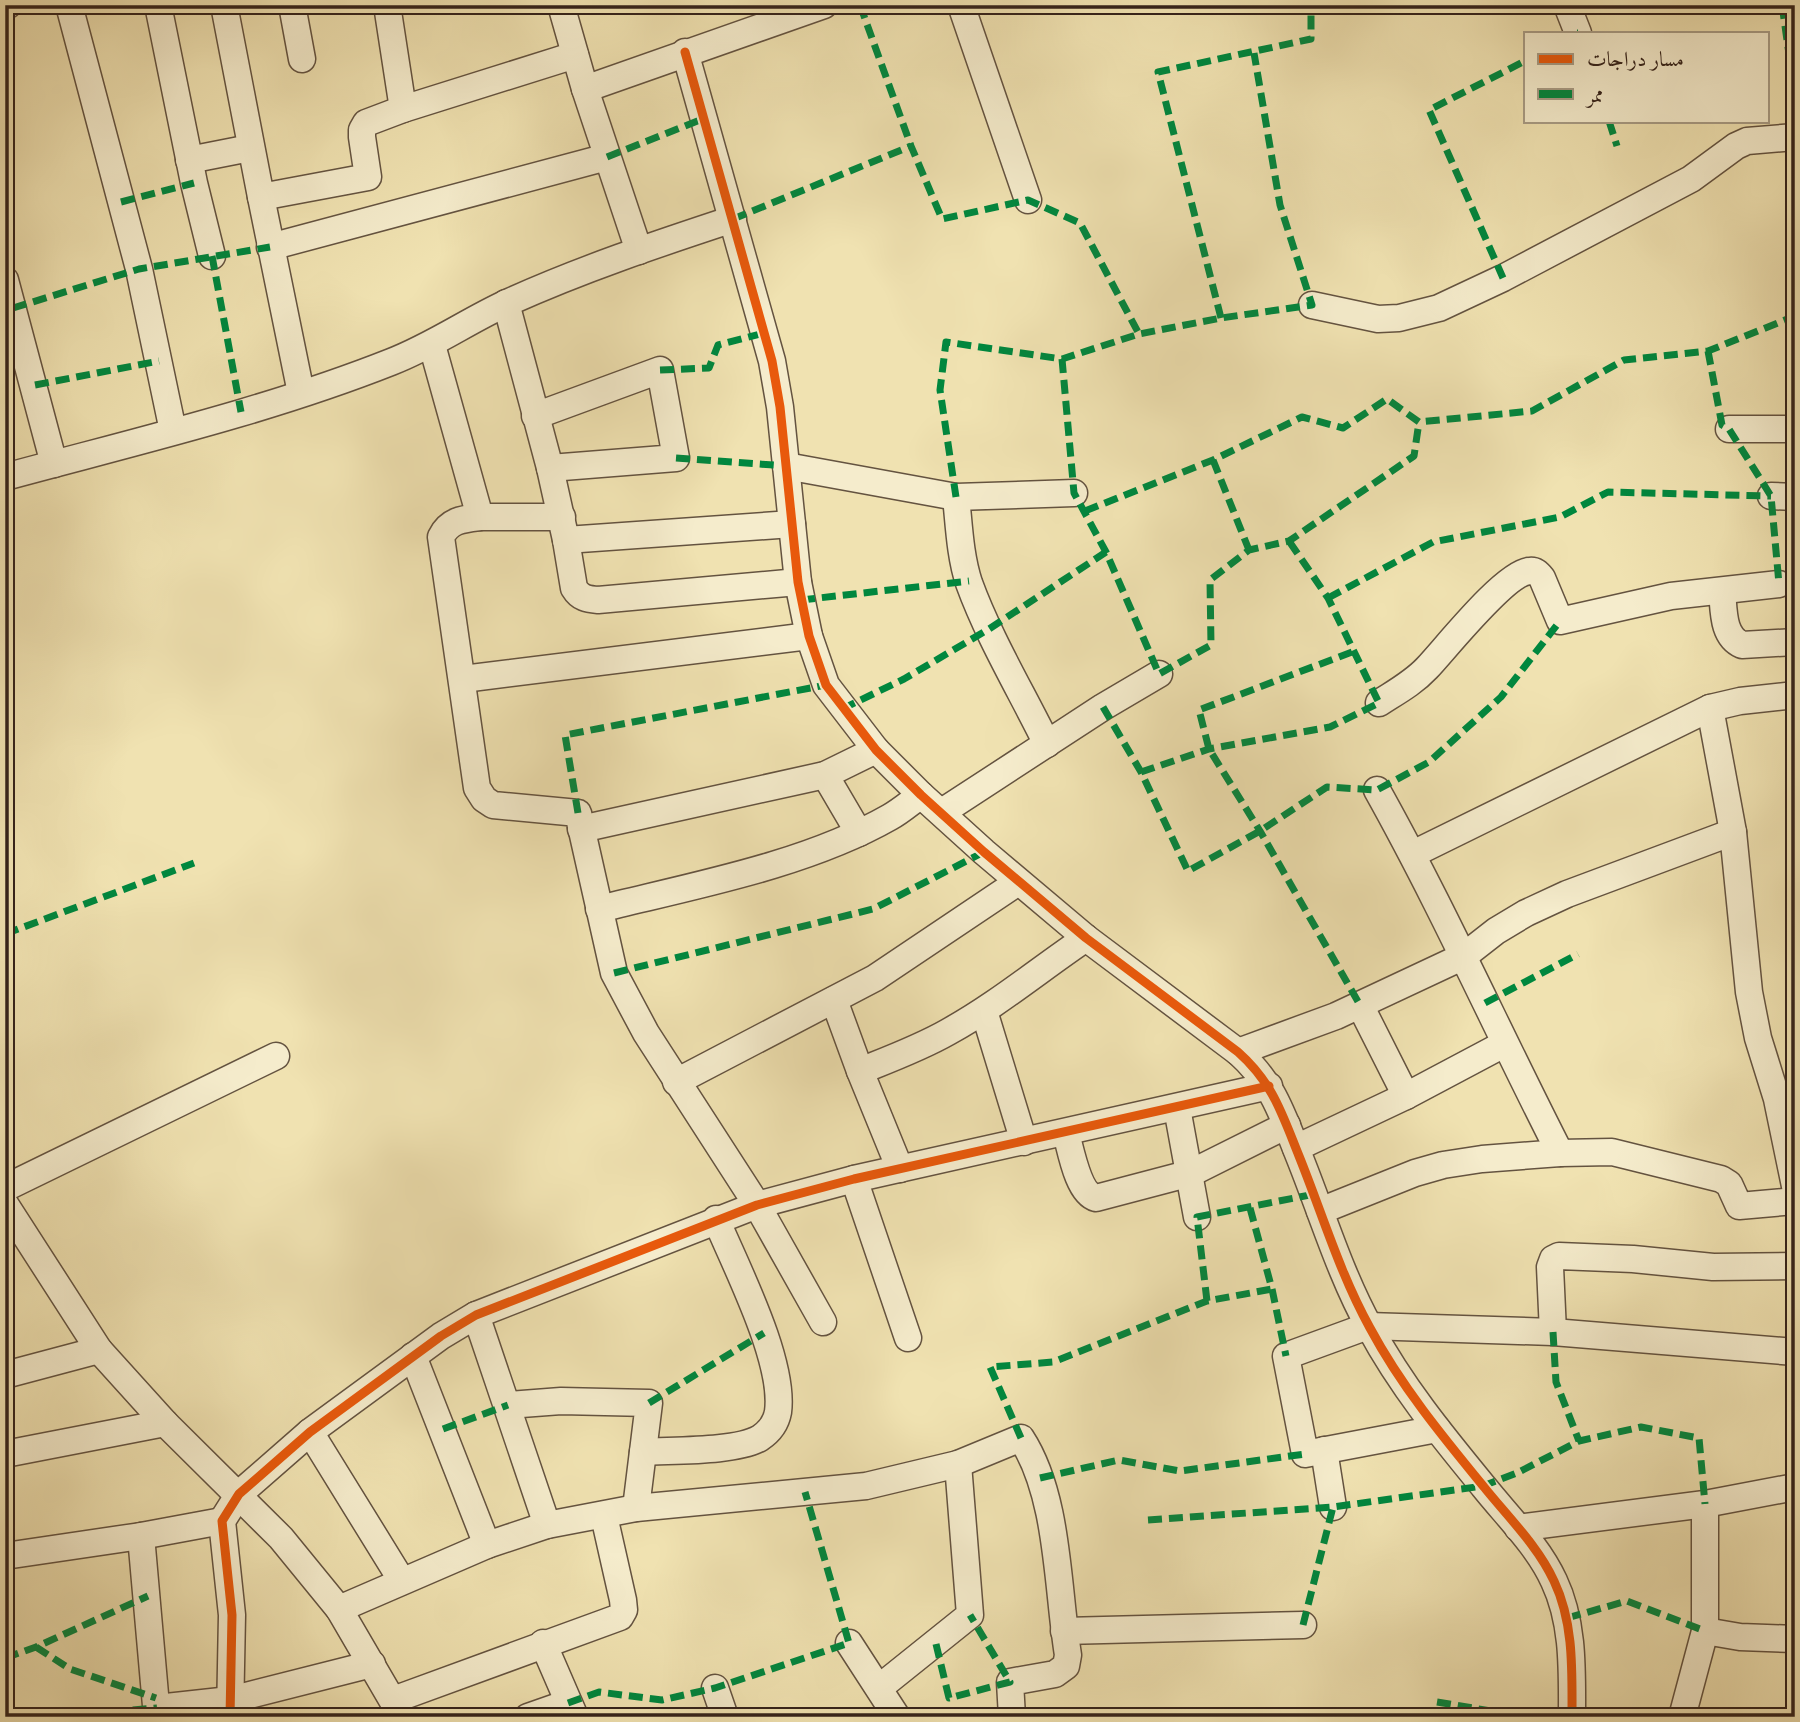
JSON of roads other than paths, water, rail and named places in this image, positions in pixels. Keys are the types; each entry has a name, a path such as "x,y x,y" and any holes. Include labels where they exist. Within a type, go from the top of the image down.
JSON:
{"street":[{"path":"69,5 139,269 173,431"},
{"path":"158,5 189,160 212,256"},
{"path":"224,5 250,148 301,393"},
{"path":"292,5 302,59"},
{"path":"387,5 403,109"},
{"path":"561,5 585,89 639,251"},
{"path":"585,89 824,5"},
{"path":"961,5 1028,200"},
{"path":"1567,5 1578,32"},
{"path":"685,52 772,360 780,407 798,582 809,636 826,685 876,750 920,795 1086,938 1238,1052 1255,1067 1269,1086 1368,1326 1394,1370 1437,1429 1518,1528 1554,1580 1567,1618 1572,1668 1572,1717"},
{"path":"374,219 362,130 372,120 575,55"},
{"path":"1312,305 1378,319 1399,318 1439,308 1503,278 1691,179 1736,146 1747,141 1795,137"},
{"path":"189,160 250,148"},
{"path":"271,247 607,158"},
{"path":"261,197 368,177"},
{"path":"5,477 173,431 369,370 432,345 506,303 639,251 733,219"},
{"path":"5,280 54,464"},
{"path":"506,303 550,468 577,594 586,599 597,600 798,582"},
{"path":"432,345 480,517"},
{"path":"535,416 660,370 676,458 550,468"},
{"path":"1729,429 1795,429"},
{"path":"786,466 956,497 1074,493"},
{"path":"956,497 959,531 969,581 989,629 1047,744"},
{"path":"792,524 564,529 480,517 451,523 441,537 463,678 474,775 484,799 493,805 578,813 614,973 676,1082 757,1205 823,1322"},
{"path":"1379,703 1409,684 1503,587 1522,573 1531,570 1542,578 1560,621 1671,596 1779,584"},
{"path":"1723,591 1726,624 1734,641 1742,645 1795,642"},
{"path":"463,678 809,636"},
{"path":"942,812 1159,674"},
{"path":"1413,854 1710,708 1740,701 1795,695"},
{"path":"1710,708 1733,832 1749,992 1758,1038 1786,1097 1795,1186"},
{"path":"581,829 825,775 876,750"},
{"path":"825,775 859,833"},
{"path":"1377,790 1413,854 1504,1044 1560,1153"},
{"path":"599,909 755,870 859,833 893,816 920,795"},
{"path":"1238,1052 1336,1016 1464,956 1496,931 1557,898 1733,832"},
{"path":"676,1082 875,978 1018,882"},
{"path":"860,1071 919,1047 984,1011 1086,938"},
{"path":"834,1000 900,1169"},
{"path":"1360,1005 1406,1096"},
{"path":"984,1011 1024,1142"},
{"path":"1066,1133 1083,1188 1090,1197 1104,1197 1191,1173 1406,1096 1504,1044"},
{"path":"5,1188 276,1056"},
{"path":"230,1708 232,1615 222,1521 239,1494 310,1432 441,1336 476,1315 757,1205 854,1179 1269,1086"},
{"path":"1177,1108 1197,1217"},
{"path":"1321,1211 1376,1187 1443,1165 1560,1153 1612,1152 1721,1179 1730,1184 1739,1206 1795,1201"},
{"path":"854,1179 908,1338"},
{"path":"8,1214 99,1350 165,1423 239,1494 299,1558 339,1609 397,1709 543,1643 620,1617 624,1610 604,1516"},
{"path":"643,1452 736,1446 762,1437 772,1427 778,1412 774,1370 764,1333 716,1219"},
{"path":"1553,1332 1550,1267 1553,1259 1559,1256 1633,1259 1713,1267 1795,1266"},
{"path":"476,1315 547,1525"},
{"path":"1437,1429 1305,1454 1286,1356 1368,1326 1553,1332 1795,1352"},
{"path":"5,1375 99,1350"},
{"path":"413,1356 487,1545"},
{"path":"508,1405 561,1401 649,1403 636,1508"},
{"path":"5,1454 165,1423"},
{"path":"310,1432 402,1581"},
{"path":"339,1609 487,1545 547,1525 636,1508 866,1486 958,1464 1021,1438 1032,1456 1049,1515 1068,1655 1066,1666 1055,1674 1010,1682 1012,1717"},
{"path":"1324,1450 1332,1507"},
{"path":"879,1688 970,1615 958,1464"},
{"path":"1518,1528 1705,1504 1795,1487"},
{"path":"1682,1717 1705,1631 1705,1504"},
{"path":"5,1556 222,1521"},
{"path":"141,1536 157,1712 230,1708 372,1664"},
{"path":"1064,1631 1303,1625"},
{"path":"1705,1631 1740,1637 1795,1639"},
{"path":"528,1717 572,1710 543,1643"},
{"path":"849,1643 897,1717"},
{"path":"715,1688 726,1717"}]}
